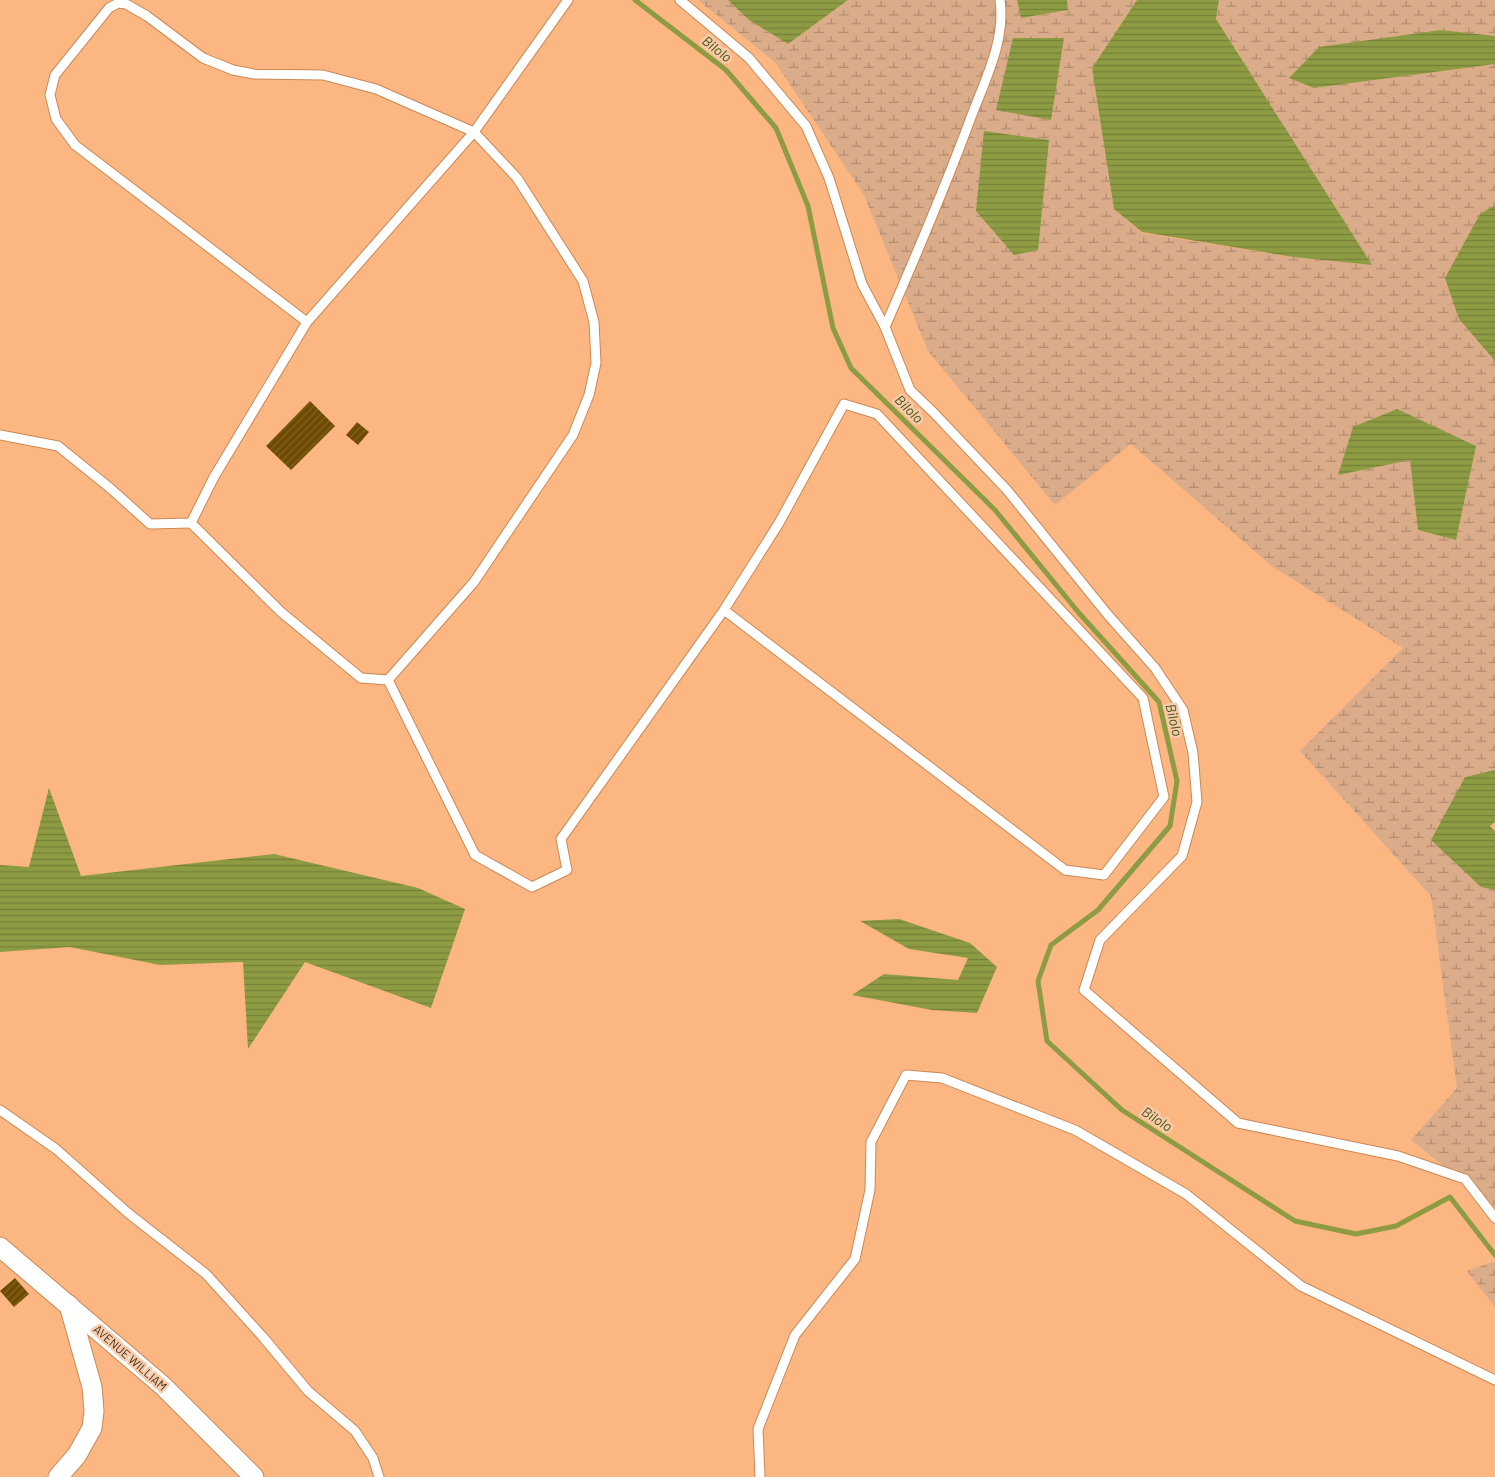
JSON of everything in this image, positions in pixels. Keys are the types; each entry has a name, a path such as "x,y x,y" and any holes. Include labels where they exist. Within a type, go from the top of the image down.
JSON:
{"street":[{"name":"AVENUE WILLIAM","path":"0,1246 163,1386 254,1477"},
{"path":"58,1477 77,1455 92,1428 94,1411 92,1387 68,1304"}],"lane":[{"path":"191,523 214,477 307,322 474,132 568,0"},
{"path":"680,0 749,58 806,126 829,178 862,284 886,327 910,390 1007,490 1108,615 1155,668 1183,710 1193,753 1196,802 1182,856 1100,940 1084,990 1238,1123 1398,1156 1465,1179 1495,1218"},
{"path":"886,327 945,188 995,53 1002,17 1000,0"},
{"path":"307,322 75,145 56,119 50,95 55,75 110,8 118,3 126,4 147,16 203,58 233,70 254,74 322,75 376,88 474,132 517,178 583,281 594,322 596,363 589,395 573,434 474,582 388,680"},
{"path":"388,680 476,855 532,887 567,870 561,838 724,610 779,523 844,404 877,414 1144,698 1164,797 1104,875 1065,870 724,610"},
{"path":"0,435 58,446 110,488 150,524 191,523 281,612 361,678 388,680"},
{"path":"760,1477 758,1429 795,1335 855,1259 870,1190 871,1142 906,1075 942,1078 1075,1130 1186,1194 1301,1286 1495,1380"},
{"path":"0,1110 56,1149 128,1212 206,1274 308,1391 355,1431 373,1458 380,1477"}],"green space":[{"path":"698,0 728,0 749,20 788,44 848,0 1017,0 1021,18 1067,10 1067,0 1137,0 1092,68 1114,209 1142,233 1293,257 1371,265 1216,19 1219,0 1495,0 1495,36 1441,30 1314,88 1495,64 1495,205 1480,214 1459,319 1495,361 1495,770 1465,777 1481,887 1495,890 1495,1207 1411,1140 1457,1088 1431,896 1300,751 1403,648 1273,567 1131,444 1055,505 928,351 864,195 775,62","holes":["1476,446 1418,530 1410,460"]},
{"path":"1495,1261 1495,1307 1467,1271"}],"shaded area":[{"path":"728,0 848,0 788,44 749,20"},
{"path":"1017,0 1067,0 1068,10 1021,18"},
{"path":"1137,0 1219,0 1216,19 1372,265 1293,257 1142,232 1114,209 1092,68"},
{"path":"1441,30 1495,36 1495,64 1314,88 1289,78 1319,47"},
{"path":"1013,38 1064,38 1051,120 996,110"},
{"path":"984,131 1049,140 1038,250 1014,255 976,211"},
{"path":"1495,205 1495,361 1459,319 1445,278 1480,214"},
{"path":"1397,409 1476,446 1456,540 1418,530 1410,460 1338,475 1353,427"},
{"path":"1495,770 1495,822 1490,826 1495,831 1495,890 1481,887 1431,840 1465,777"},
{"path":"49,788 81,876 274,854 418,888 465,909 431,1008 305,962 248,1049 243,962 160,965 70,947 0,952 0,865 29,867"},
{"path":"899,919 970,943 997,967 977,1013 932,1010 852,995 884,974 958,980 968,958 909,949 860,921"}],"building":[{"path":"310,401 335,426 291,470 266,446"},
{"path":"357,422 369,432 358,445 346,435"},
{"path":"15,1278 29,1294 14,1307 0,1291"}],"waterway":[{"name":"Bilolo","path":"635,0 726,70 776,128 808,206 833,328 851,368 995,510 1079,613 1159,702 1177,781 1170,826 1098,910 1051,945 1038,981 1047,1041 1122,1110 1295,1221 1356,1234 1396,1226 1450,1197 1495,1255"}]}
